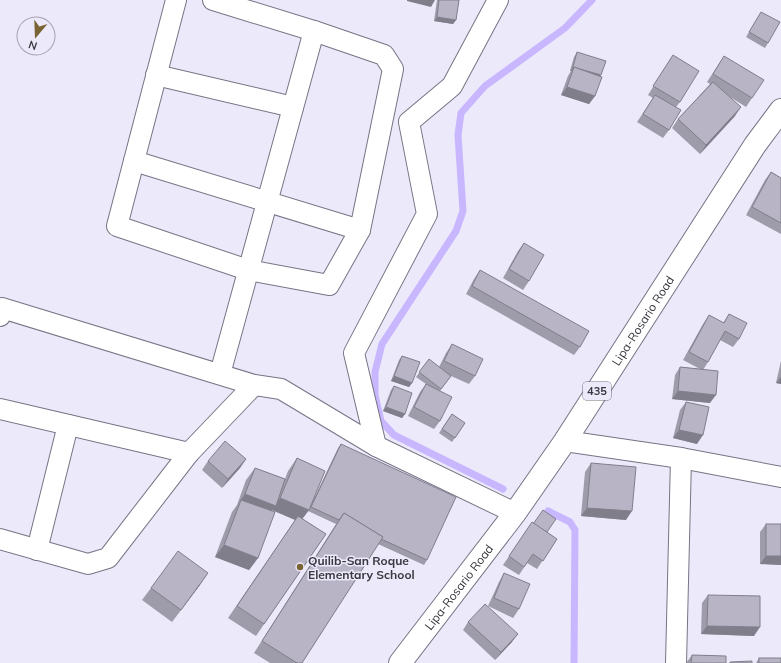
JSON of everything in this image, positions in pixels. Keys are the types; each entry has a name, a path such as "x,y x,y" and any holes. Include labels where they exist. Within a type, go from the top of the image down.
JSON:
{"main road":[{"name":"Lipa-Rosario Road","path":"400,663 515,514 565,440 755,145 781,110"}],"street":[{"path":"176,0 117,226 248,270 329,285 360,230 394,69 384,55 314,31 213,0"},
{"path":"376,446 354,353 427,214 409,122 452,86 498,0"},
{"path":"220,374 314,31"},
{"path":"156,75 293,107"},
{"path":"134,161 360,230"},
{"path":"0,316 2,308 254,385 281,389 376,446 515,514"},
{"path":"0,539 88,564 108,558 189,453 254,385"},
{"path":"0,409 189,453"},
{"path":"37,550 68,425"},
{"path":"565,440 781,476"},
{"path":"676,663 680,458"}],"building":[{"path":"439,0 459,0 456,20 437,17"},
{"path":"761,12 780,22 768,43 749,32"},
{"path":"577,52 606,61 601,75 573,67"},
{"path":"673,55 699,71 680,102 653,86"},
{"path":"724,56 764,80 752,98 713,74"},
{"path":"574,67 602,77 595,96 567,87"},
{"path":"713,82 741,107 706,145 678,119"},
{"path":"655,95 681,110 669,130 643,114"},
{"path":"771,172 781,178 781,223 752,207"},
{"path":"524,243 544,255 529,281 509,269"},
{"path":"480,270 589,331 580,347 472,286"},
{"path":"729,314 747,323 739,339 725,331 708,362 689,352 709,315 724,323"},
{"path":"452,344 483,359 475,376 444,361"},
{"path":"402,356 420,362 412,383 394,376"},
{"path":"429,359 451,376 441,389 419,372"},
{"path":"680,367 718,371 716,395 678,391"},
{"path":"426,384 452,397 440,421 414,407"},
{"path":"394,386 412,393 405,414 386,407"},
{"path":"686,402 709,407 703,435 679,430"},
{"path":"452,414 465,423 455,438 442,429"},
{"path":"225,441 246,459 228,479 208,461"},
{"path":"341,444 456,497 427,560 381,539 383,537 344,513 339,520 311,507"},
{"path":"297,458 325,471 309,510 280,498"},
{"path":"591,463 636,467 632,511 587,508"},
{"path":"255,468 285,479 276,506 245,494"},
{"path":"241,500 275,512 258,558 224,545"},
{"path":"543,510 556,519 547,532 533,524"},
{"path":"344,513 383,537 302,663 297,663 262,641"},
{"path":"298,516 326,534 264,624 237,606"},
{"path":"532,522 557,539 543,561 533,554 524,567 509,556"},
{"path":"766,524 781,524 781,556 766,556"},
{"path":"178,551 208,573 181,610 151,588"},
{"path":"504,573 530,584 519,609 494,598"},
{"path":"708,595 760,596 760,627 707,626"},
{"path":"485,604 518,634 501,652 468,622"},
{"path":"692,655 726,656 726,663 691,663"},
{"path":"759,658 781,658 781,663 759,663"},
{"path":"752,661 752,663 730,663 730,662"}],"waterway":[{"path":"503,489 394,435 381,421 375,395 375,372 382,344 456,231 463,211 458,135 461,113 485,86 565,28 592,0"},
{"path":"548,511 570,522 575,530 574,663"}],"place":[{"name":"Quilib-San Roque Elementary School","path":"300,567"}]}
